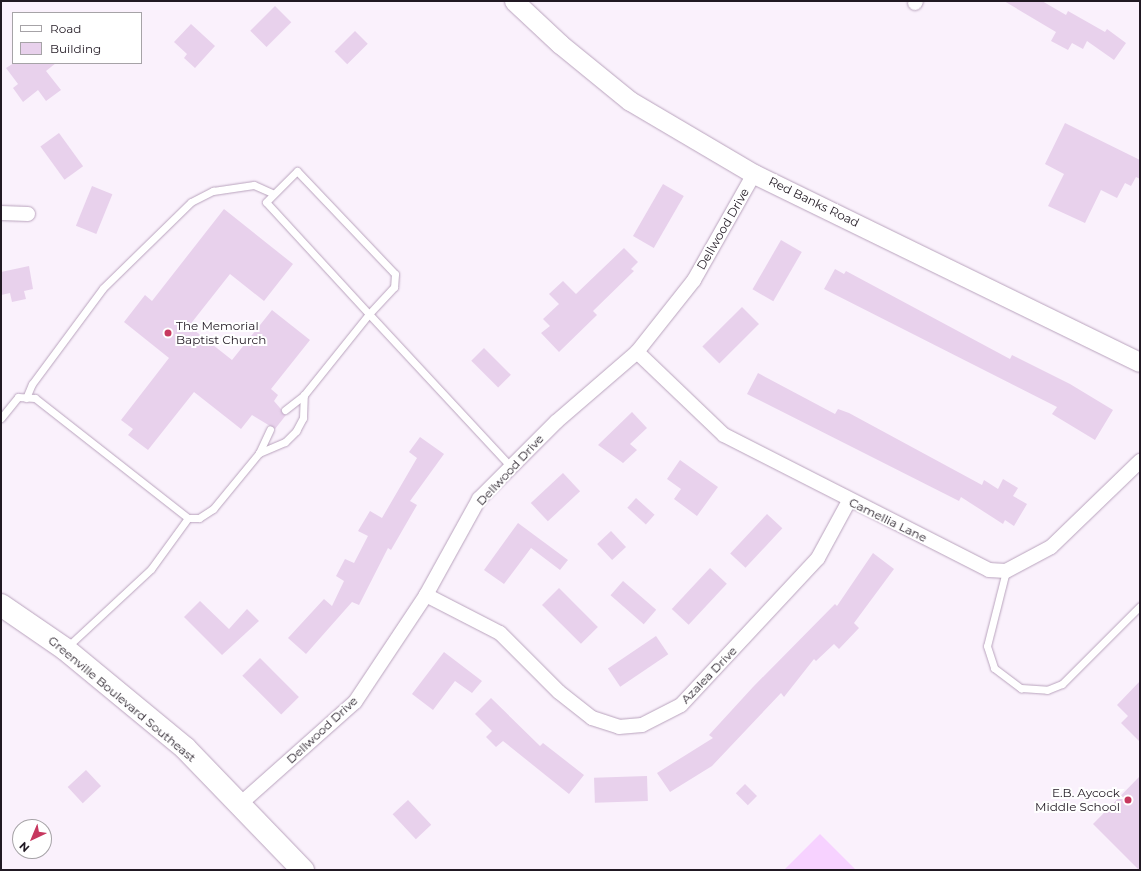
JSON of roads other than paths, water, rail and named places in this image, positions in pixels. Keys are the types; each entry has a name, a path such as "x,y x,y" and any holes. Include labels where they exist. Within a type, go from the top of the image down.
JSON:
{"highway":[{"name":"Greenville Boulevard Southeast","path":"1,605 65,649 185,748 303,870"}],"street":[{"name":"Red Banks Road","path":"514,1 560,44 630,101 754,174 1140,362"},
{"name":"Dellwood Drive","path":"239,805 355,702 426,595 479,499 556,422 637,352 694,280 754,174"},
{"path":"1,213 28,214"},
{"name":"Camellia Lane","path":"637,352 724,435 849,501 989,570 1006,571 1026,563 1074,528 1139,465"},
{"name":"Azalea Drive","path":"426,595 500,633 559,692 592,718 619,728 642,726 681,705 818,558 849,501"}],"lane":[{"path":"285,410 304,395 370,314 394,287 395,274 302,174 293,172 267,198 268,205 370,314 511,466"},
{"path":"26,398 32,384 103,288 191,202 213,191 254,185 272,192"},
{"path":"259,453 285,442 296,431 303,418 304,395"},
{"path":"1,418 18,398 35,398 188,518 199,518 213,510 259,453 270,430"},
{"path":"65,649 151,569 188,518"},
{"path":"1006,571 987,646 991,662 999,673 1027,689 1047,690 1062,684 1140,606"}],"place":[{"name":"The Memorial Baptist Church","path":"168,333"},
{"name":"E.B. Aycock Middle School","path":"1128,800"}]}
